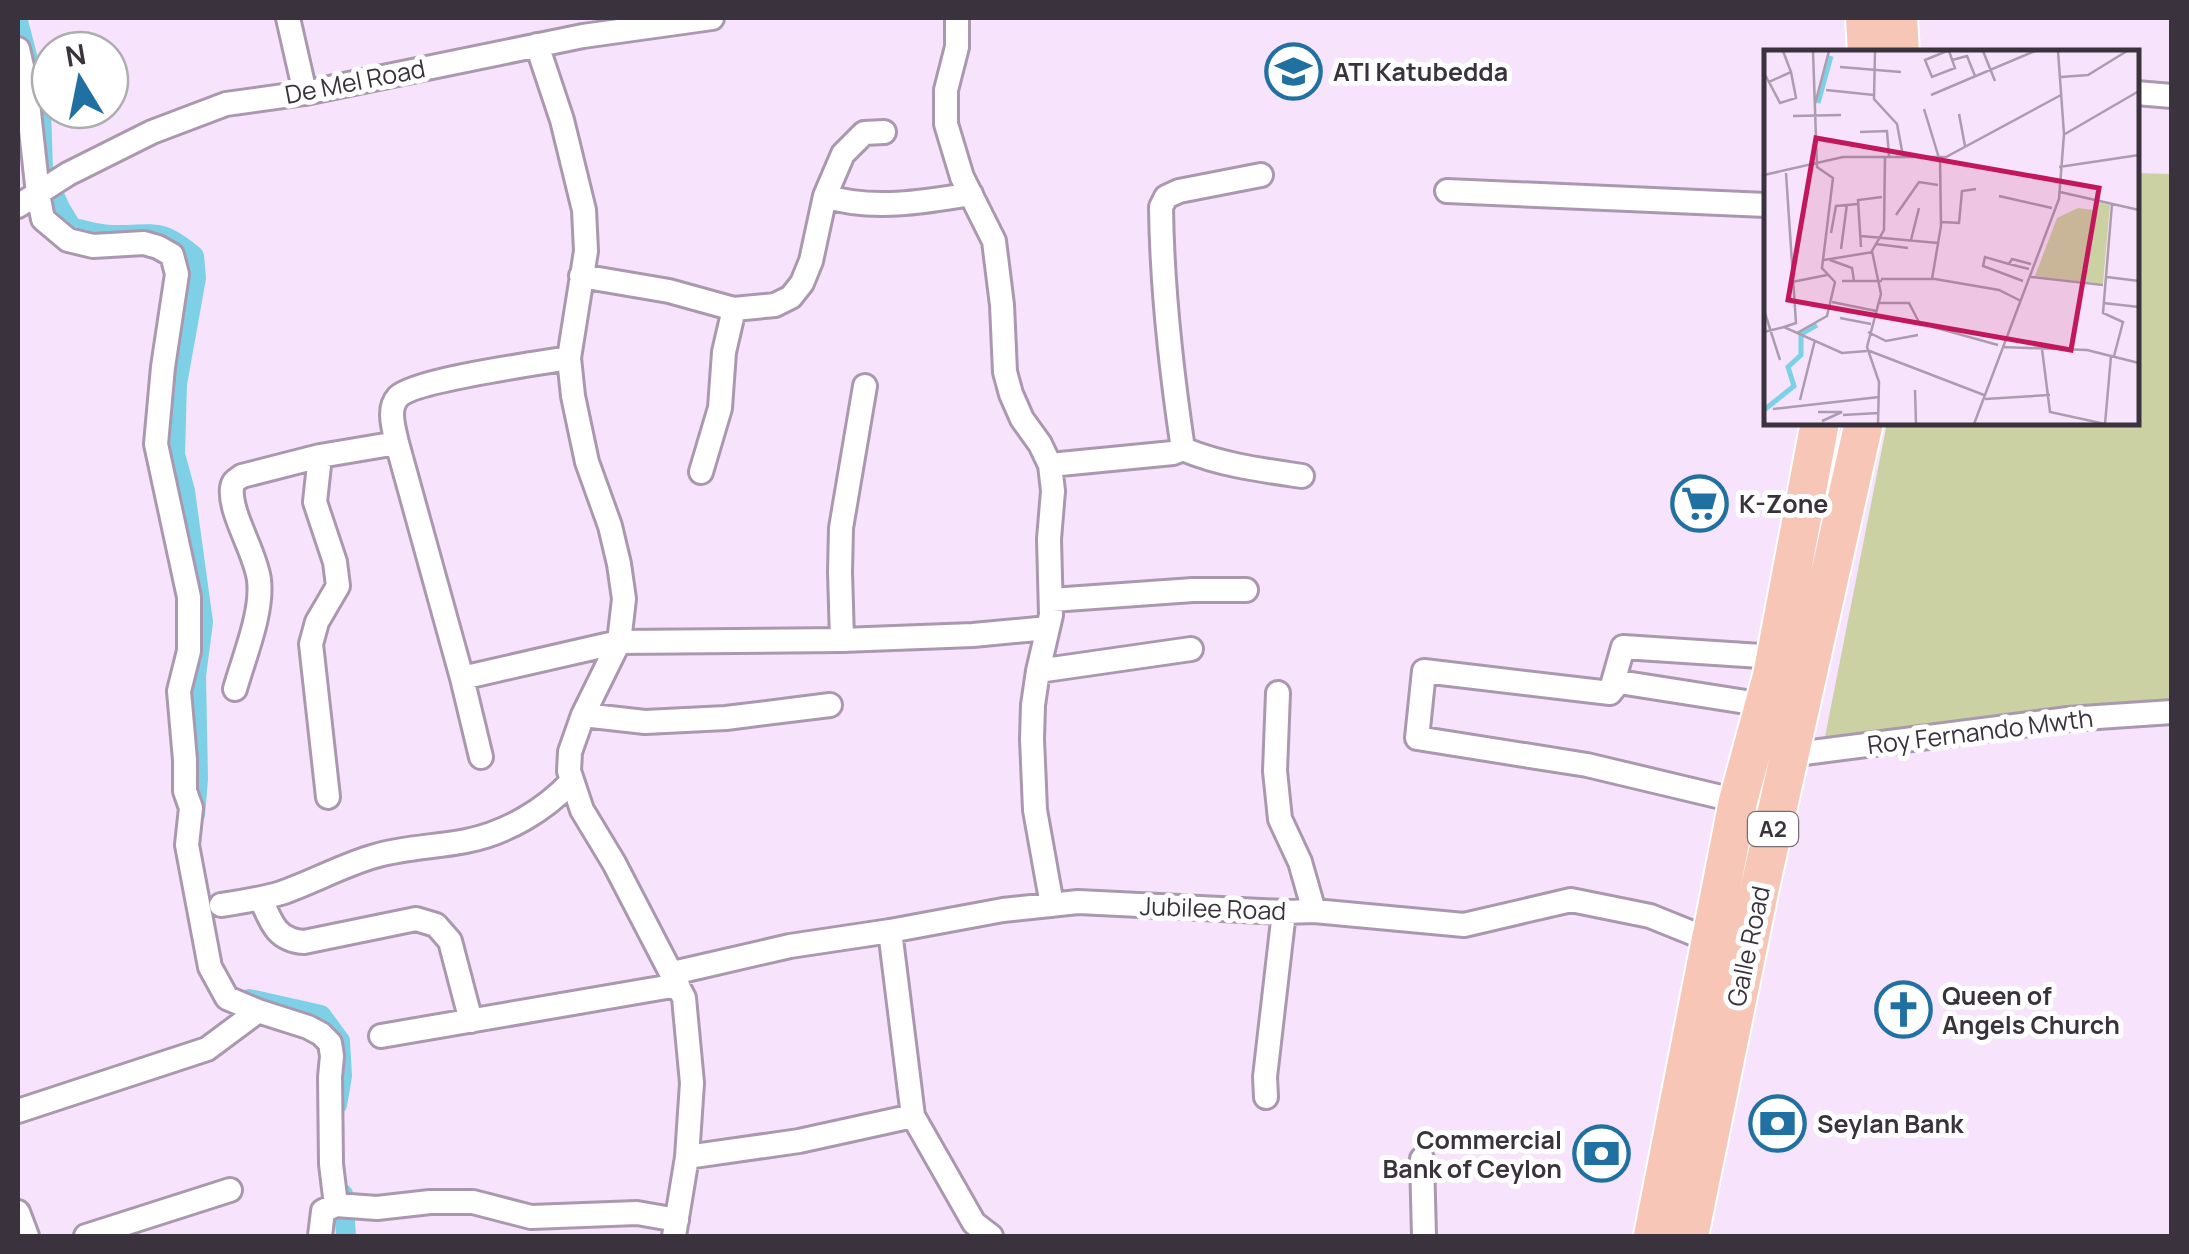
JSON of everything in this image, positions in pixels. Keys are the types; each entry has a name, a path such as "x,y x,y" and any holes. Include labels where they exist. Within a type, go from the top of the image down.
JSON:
{"highway":[{"path":"1865,18 1867,50"},
{"path":"1898,18 1900,50"},
{"name":"Galle Road","path":"1688,1236 1789,756 1779,681 1820,425"},
{"name":"Galle Road","path":"1653,1236 1738,801 1863,425"}],"street":[{"path":"288,18 304,93"},
{"name":"De Mel Road","path":"18,206 68,174 152,132 226,104 304,93 537,44 562,28 712,18"},
{"path":"957,18 957,48 946,90 946,124 962,177 994,240 1005,372 1022,419 1050,465 1053,491 1049,539 1052,600 1033,704 1032,739 1035,810 1052,905"},
{"path":"320,1236 322,1211 336,1205 377,1208 430,1202 473,1202 531,1217 637,1213 676,1228 687,1157 692,1083 684,998 582,810 569,771 570,752 583,714 618,642 624,598 610,526 587,462 569,358 586,251 584,210 562,120 537,44"},
{"path":"18,49 43,218 68,240 93,246 144,243 172,255 177,274 156,444 188,597 189,650 179,691 185,791 191,808 187,845 210,967 227,998 308,1027 330,1043 331,1164 336,1205"},
{"path":"2139,94 2172,96"},
{"path":"581,276 668,291 734,309 791,298 812,260 825,196 843,154 864,134 884,132"},
{"path":"1183,449 1164,307 1162,207 1166,197 1179,191 1261,175"},
{"path":"1447,191 1764,205"},
{"path":"825,196 846,203 874,204 970,194"},
{"path":"702,472 720,408 724,352 734,309"},
{"path":"482,757 392,420 393,408 399,396 412,389 569,358"},
{"path":"842,640 842,528 864,386"},
{"path":"235,689 258,608 259,580 236,510 234,482 242,476 320,456 398,443"},
{"path":"1050,465 1183,449 1229,465 1302,476"},
{"path":"320,456 315,502 335,562 338,586 317,622 311,644 328,796"},
{"path":"1052,600 1246,590"},
{"path":"462,678 618,642 842,640 1048,628"},
{"path":"1610,693 1623,647 1779,681"},
{"path":"1038,671 1190,648"},
{"path":"1610,693 1424,671 1418,738 1587,765 1738,801"},
{"path":"1610,693 1619,682 1779,681"},
{"path":"1278,693 1275,771 1280,819 1300,862 1314,911"},
{"path":"583,714 646,722 726,718 830,705"},
{"name":"Roy Fernando Mwth","path":"1789,756 2068,718 2172,712"},
{"path":"221,905 283,892 371,856 470,840 495,832 534,814 572,782"},
{"path":"261,899 275,931 290,941 304,942 416,919 436,925 450,941 470,1021"},
{"name":"Jubilee Road","path":"381,1036 675,979 790,946 1003,910 1078,902 1314,911 1464,926 1571,900 1650,916 1747,953"},
{"path":"1266,1097 1284,912"},
{"path":"890,931 914,1116 974,1224 991,1236"},
{"path":"18,1111 207,1049 258,1011"},
{"path":"687,1157 799,1141 914,1116"},
{"path":"1422,1159 1424,1236"},
{"path":"86,1236 230,1190"},
{"path":"18,1212 27,1236"}],"green space":[{"path":"2139,173 2171,174 2171,704 2073,706 1824,742 1887,425 2139,425"}],"waterway":[{"path":"18,21 41,110 43,170 72,228 107,235 164,236 194,256 196,278 177,384 175,454 185,491 203,622 196,676 195,815"},
{"path":"249,999 321,1015 340,1041 342,1076 337,1105"},
{"path":"343,1194 346,1236"}],"place":[{"name":"ATI Katubedda","path":"1294,71"},
{"name":"K-Zone","path":"1700,503"},
{"name":"Queen of Angels Church","path":"1903,1009"},
{"name":"Seylan Bank","path":"1778,1123"},
{"name":"Commercial Bank of Ceylon","path":"1601,1153"}]}
